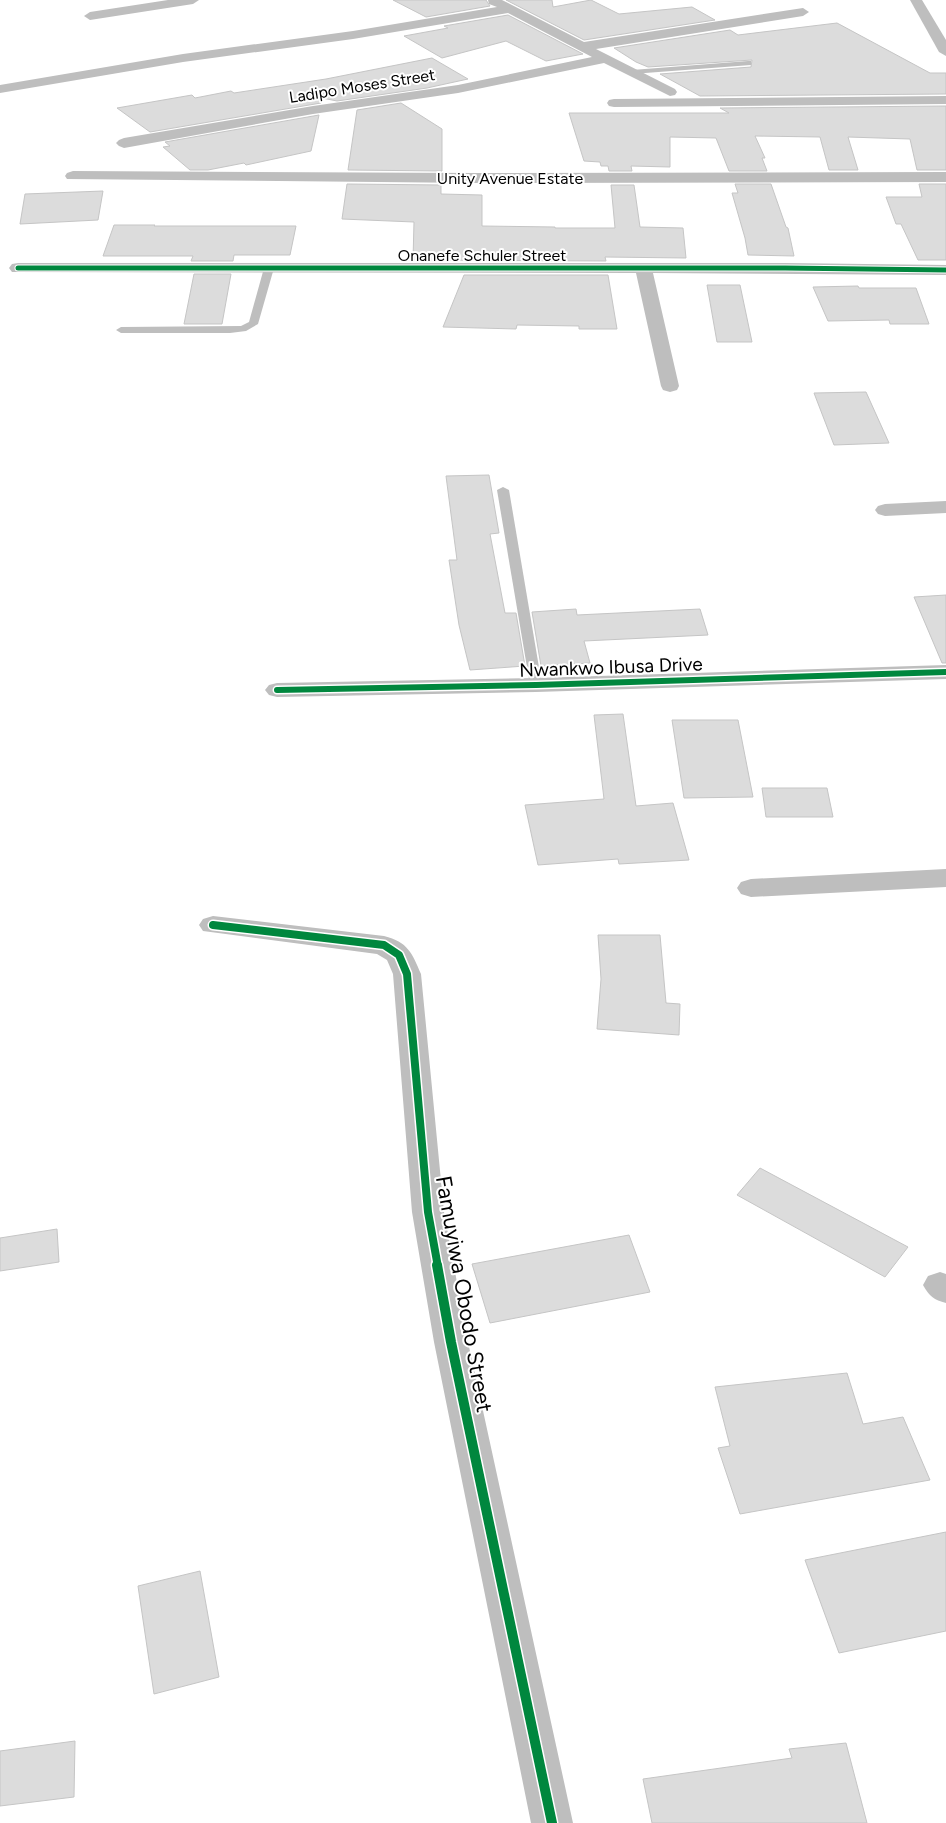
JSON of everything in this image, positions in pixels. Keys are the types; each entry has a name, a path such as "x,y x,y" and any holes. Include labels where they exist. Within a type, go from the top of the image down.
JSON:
{"street":[{"path":"90,16 193,0"},
{"path":"493,0 670,92"},
{"path":"916,0 946,52"},
{"path":"0,89 184,58 344,36 510,9"},
{"path":"581,47 803,12"},
{"name":"Ladipo Moses Street","path":"124,143 313,110 458,89 604,59"},
{"path":"614,103 946,100"},
{"name":"Unity Avenue Estate","path":"73,176 476,178 946,177"},
{"name":"Onanefe Schuler Street","path":"18,268 946,270"},
{"path":"644,269 670,386"},
{"path":"885,510 946,508"},
{"name":"Nwankwo Ibusa Drive","path":"277,690 536,685 946,672"},
{"path":"751,888 946,878"},
{"name":"Famuyiwa Obodo Street","path":"213,925 384,944 399,956 407,974 428,1212 451,1342 552,1823"}],"lane":[{"path":"632,72 748,64"},
{"path":"121,330 243,329 253,324 269,268"},
{"path":"503,490 536,685"}],"building":[{"path":"393,0 486,0 490,6 426,17"},
{"path":"506,0 552,0 553,7 591,0 619,14 692,7 715,20 584,40"},
{"path":"508,15 583,54 546,61 506,41 442,58 404,36 448,28 444,26"},
{"path":"837,23 930,73 946,73 946,94 700,96 660,74 751,67 752,60 648,67 614,48 730,30 738,35"},
{"path":"432,58 468,79 427,88 337,101 322,98 321,103 150,132 117,108 192,95 195,98 231,91 234,93 326,79"},
{"path":"401,103 442,129 442,171 348,170 357,110"},
{"path":"946,106 946,170 917,170 910,139 848,137 858,170 829,170 820,137 755,136 765,158 762,158 767,171 729,171 716,138 670,137 670,167 631,166 632,171 609,171 608,166 601,166 600,162 584,161 569,113 729,113 720,108"},
{"path":"319,115 311,151 246,165 244,163 208,170 190,170 163,147 170,146 165,142"},
{"path":"347,184 441,185 441,194 482,195 482,226 555,228 615,228 611,185 634,185 640,227 683,228 686,258 605,257 606,261 413,260 414,222 342,219"},
{"path":"735,184 771,184 786,227 788,228 794,256 748,255 732,193 738,193"},
{"path":"919,184 946,184 946,260 918,260 901,224 896,224 886,197 922,197"},
{"path":"103,191 98,220 20,224 25,194"},
{"path":"114,225 296,226 290,255 234,255 233,261 191,261 193,256 103,256"},
{"path":"194,274 231,274 222,324 184,324"},
{"path":"464,275 608,275 617,329 579,329 579,326 517,325 516,329 443,327"},
{"path":"707,285 740,285 752,342 717,342"},
{"path":"858,286 859,288 916,288 929,324 890,324 889,320 828,321 813,287"},
{"path":"866,392 889,443 834,445 814,393"},
{"path":"489,475 499,533 490,534 505,613 516,613 525,666 470,670 459,625 449,560 457,560 446,476"},
{"path":"946,595 946,663 942,663 914,597"},
{"path":"576,609 577,615 700,609 708,635 584,641 590,663 541,666 532,612"},
{"path":"623,714 636,806 673,803 689,860 619,864 618,859 538,865 525,805 604,799 594,715"},
{"path":"672,720 738,720 753,797 684,798"},
{"path":"762,788 827,788 833,817 766,817"},
{"path":"598,935 660,935 666,1003 680,1004 679,1035 597,1029 601,979"},
{"path":"760,1168 908,1247 885,1277 737,1195"},
{"path":"57,1229 59,1262 0,1271 0,1238"},
{"path":"629,1235 650,1292 490,1323 472,1264"},
{"path":"847,1373 863,1424 903,1417 930,1480 740,1514 718,1448 730,1446 715,1387"},
{"path":"946,1532 946,1631 839,1653 805,1560"},
{"path":"200,1571 219,1677 154,1694 138,1586"},
{"path":"75,1741 74,1797 0,1806 0,1751"},
{"path":"846,1743 867,1823 652,1823 643,1779 792,1758 789,1749"}],"cycle path":[{"path":"18,268 785,268 946,270"},
{"path":"277,690 536,685 946,672"},
{"path":"213,925 384,945 399,955 407,974 428,1212 451,1342 552,1823"}]}
